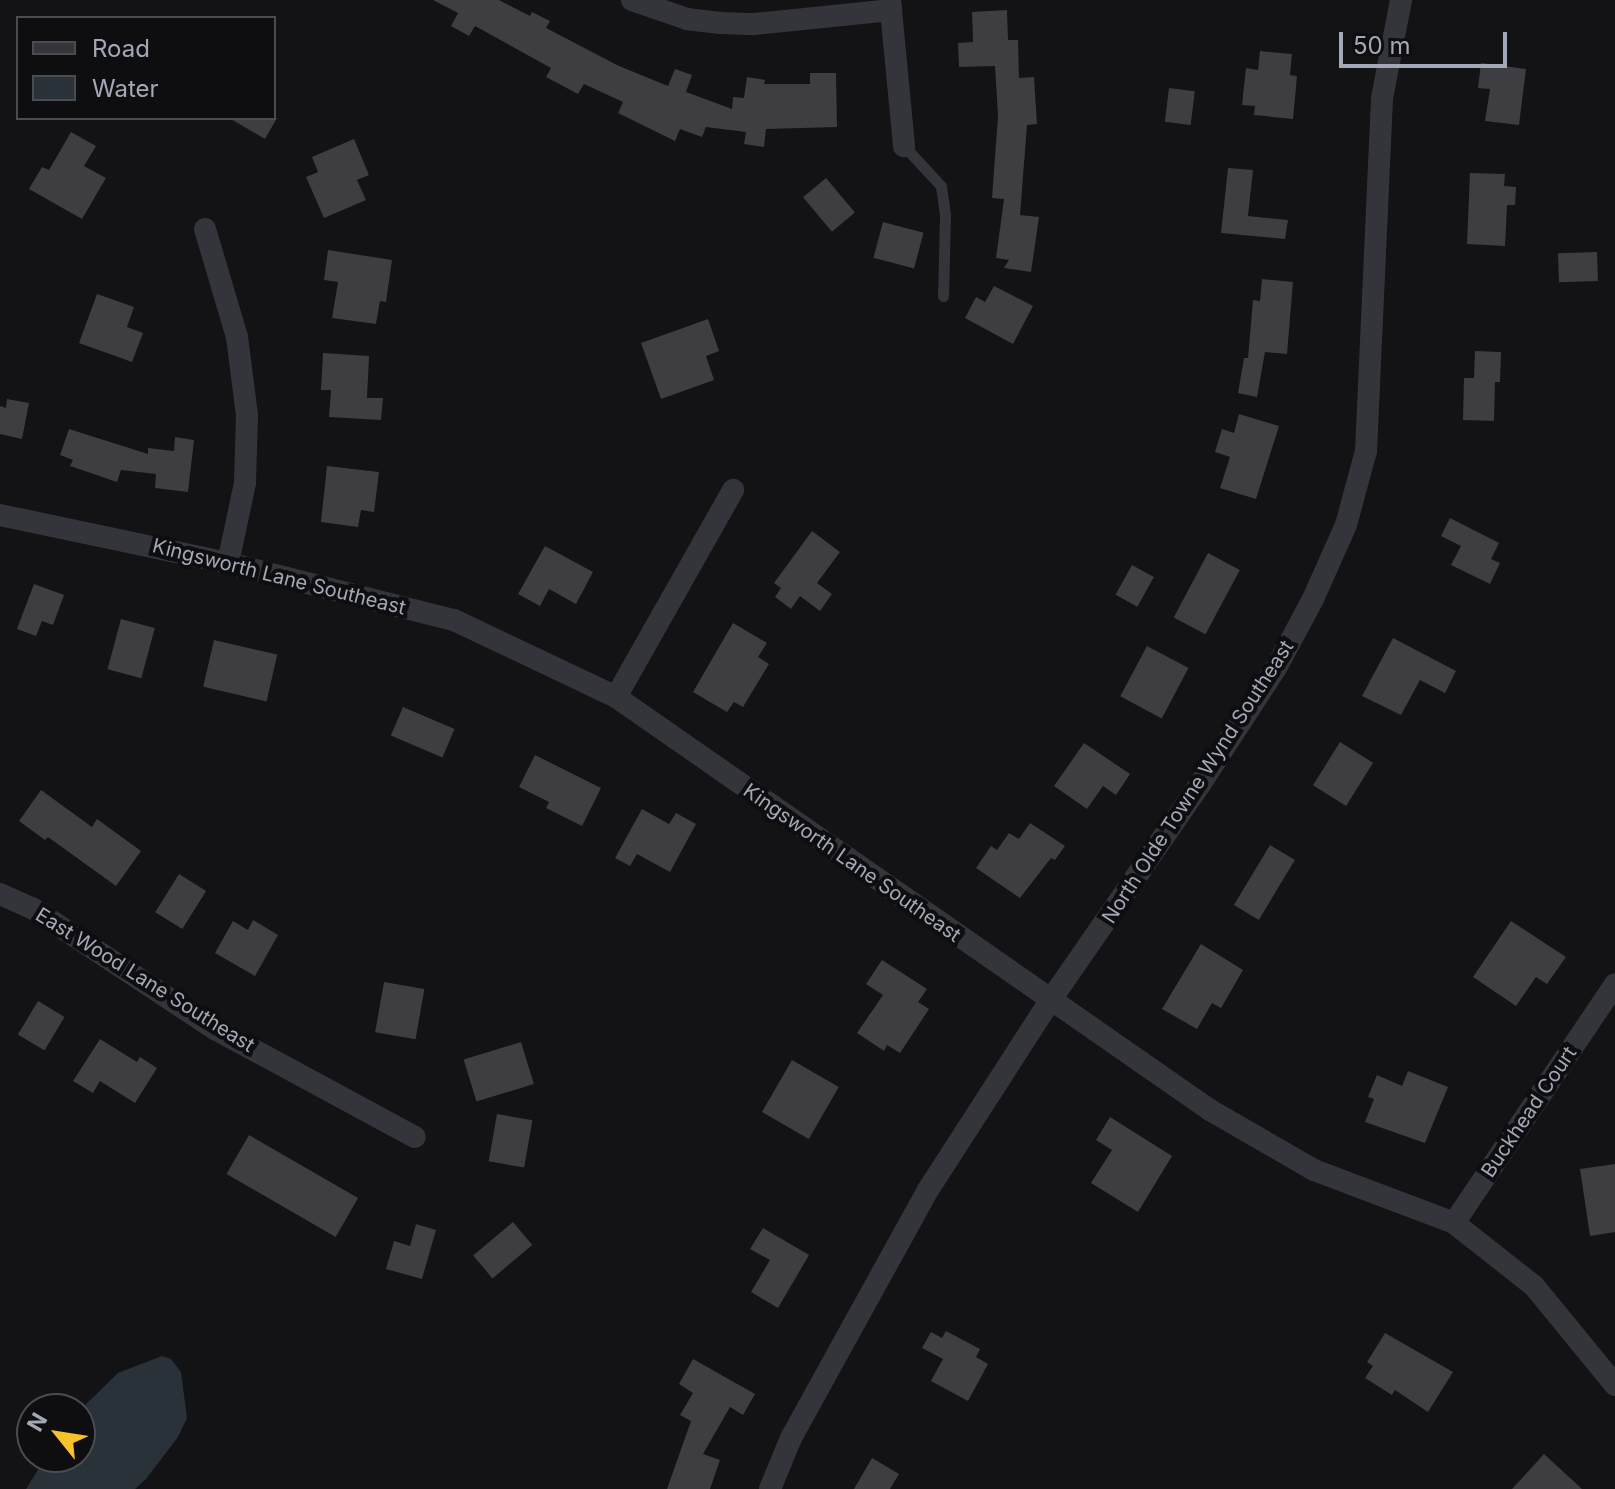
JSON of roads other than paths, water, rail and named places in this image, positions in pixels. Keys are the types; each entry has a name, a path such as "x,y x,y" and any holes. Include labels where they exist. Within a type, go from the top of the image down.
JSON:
{"street":[{"path":"632,0 687,19 754,24 890,5 904,146"},
{"name":"North Olde Towne Wynd Southeast","path":"770,1489 791,1438 928,1190 1050,1001 1201,783 1276,668 1313,599 1346,525 1366,451 1382,98 1401,0"},
{"path":"205,229 237,337 247,415 245,483 228,563"},
{"path":"616,697 733,490"},
{"name":"Kingsworth Lane Southeast","path":"0,515 228,563 454,620 616,697 1210,1110 1314,1170 1454,1223 1534,1286 1615,1385"},
{"name":"East Wood Lane Southeast","path":"0,894 32,908 215,1029 415,1137"},
{"name":"Buckhead Court","path":"1454,1223 1611,995"}],"lane":[{"path":"904,146 941,186 945,216 943,296"}],"water":[{"path":"162,1356 171,1359 181,1372 187,1418 178,1437 146,1479 135,1489 26,1489 36,1473 96,1473 96,1394 118,1373"}]}
